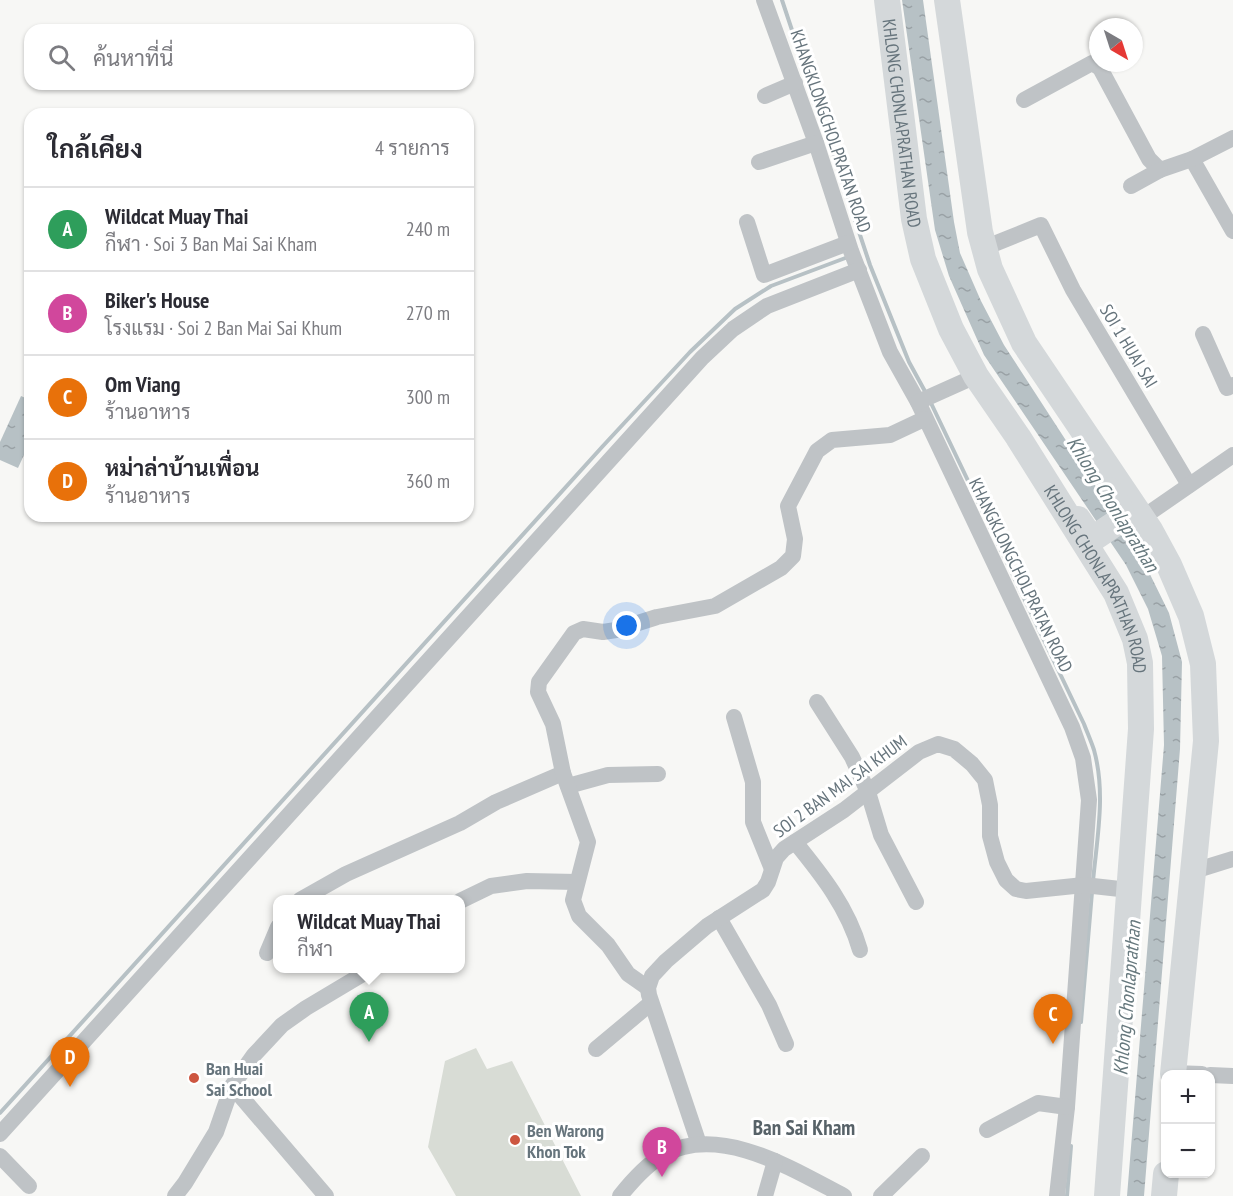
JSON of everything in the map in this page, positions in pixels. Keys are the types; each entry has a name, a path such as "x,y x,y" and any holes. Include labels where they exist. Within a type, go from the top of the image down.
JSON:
{"main road":[{"name":"KHLONG CHONLAPRATHAN ROAD","path":"887,0 914,219 923,259 951,329 964,380 1018,436 1116,593 1135,639 1140,673 1142,729 1118,889 1107,1196"},
{"path":"947,0 980,232 994,280 1024,344 1069,410 1131,521 1169,565 1191,616 1203,664 1206,694 1206,741 1173,1070"},
{"path":"1018,436 1089,535 1100,542 1134,612 1135,639"},
{"path":"1100,542 1131,521"},
{"path":"1164,1196 1166,1178"}],"street":[{"name":"KHANGKLONGCHOLPRATAN ROAD","path":"765,0 850,247 890,352 921,400 924,419 1072,727 1083,758 1089,800 1087,886 1057,1196"},
{"path":"1024,100 1092,63 1100,68 1149,159 1160,170"},
{"path":"765,96 795,83"},
{"path":"1131,186 1160,170 1192,159 1233,138"},
{"path":"759,162 816,143"},
{"path":"1192,159 1233,231"},
{"path":"747,222 764,275 850,247"},
{"name":"SOI 1 HUAI SAI","path":"984,248 1041,225 1072,290 1189,485"},
{"path":"0,1134 702,358 733,330 767,306 859,270"},
{"path":"1203,334 1227,388 1233,385"},
{"path":"921,400 964,380"},
{"path":"699,1144 650,996 628,974 608,945 579,916 573,900 588,842 565,779 553,724 538,692 539,682 574,633 583,629 603,632 616,630 657,617 715,606 781,568 792,556 795,539 788,506 817,451 832,440 890,435 924,419"},
{"path":"1131,521 1233,455"},
{"path":"817,702 852,757 868,792 881,835 916,902"},
{"path":"734,717 753,783 753,822 772,869"},
{"name":"SOI 2 BAN MAI SAI KHUM","path":"596,1049 650,996 652,976 666,961 719,918 763,890 776,858 795,842 844,810 919,752 938,744 954,749 972,764 985,780 990,805 990,836 997,862 1006,880 1016,889 1026,891 1087,886"},
{"path":"309,895 346,874 460,823 496,801 565,779 658,774"},
{"path":"795,842 831,887 855,931 860,950"},
{"path":"1194,871 1233,859"},
{"path":"465,899 491,886 527,881 577,882"},
{"path":"1087,886 1118,889"},
{"path":"719,918 769,1005 786,1044"},
{"path":"267,953 273,939"},
{"path":"175,1196 216,1132 232,1086 254,1055 282,1025 306,1008 366,973"},
{"path":"1215,1075 1233,1076"},
{"path":"232,1086 326,1196"},
{"path":"987,1130 1038,1103 1067,1107"},
{"path":"620,1196 638,1176 664,1155 699,1144 728,1145 775,1161 844,1196"},
{"path":"0,1156 29,1186"},
{"path":"881,1196 922,1156"},
{"path":"765,1196 775,1161"}],"shaded area":[{"path":"476,1048 487,1069 512,1061 581,1196 456,1196 428,1147 445,1061"}],"water":[{"path":"902,0 923,0 960,253 1004,345 1141,556 1169,613 1182,662 1180,749 1144,1196 1127,1196 1164,745 1162,656 1148,609 1126,565 984,355 949,276 935,230"},
{"path":"21,396 24,397 24,455 18,468 0,460 0,442"}],"waterway":[{"path":"782,0 870,265 909,362 927,395"},
{"path":"0,1113 690,352 735,309 771,286 848,257"},
{"path":"930,401 1084,724 1094,750 1098,766 1100,799 1093,881"},
{"path":"1081,1022 1092,892"},
{"path":"1067,1196 1071,1146"}],"place":[{"name":"Wildcat Muay Thai","path":"369,1042"},
{"name":"Om Viang","path":"1053,1044"},
{"name":"Ban Huai Sai School","path":"194,1078"},
{"name":"หม่าล่าบ้านเพื่อน","path":"70,1087"},
{"name":"Ben Warong Khon Tok","path":"515,1140"},
{"name":"Biker's House","path":"662,1177"}],"district":[{"name":"Ban Sai Kham","path":"804,1127"}],"water label":[{"name":"Khlong Chonlaprathan","path":"1113,504"},
{"name":"Khlong Chonlaprathan","path":"1127,998"}]}
